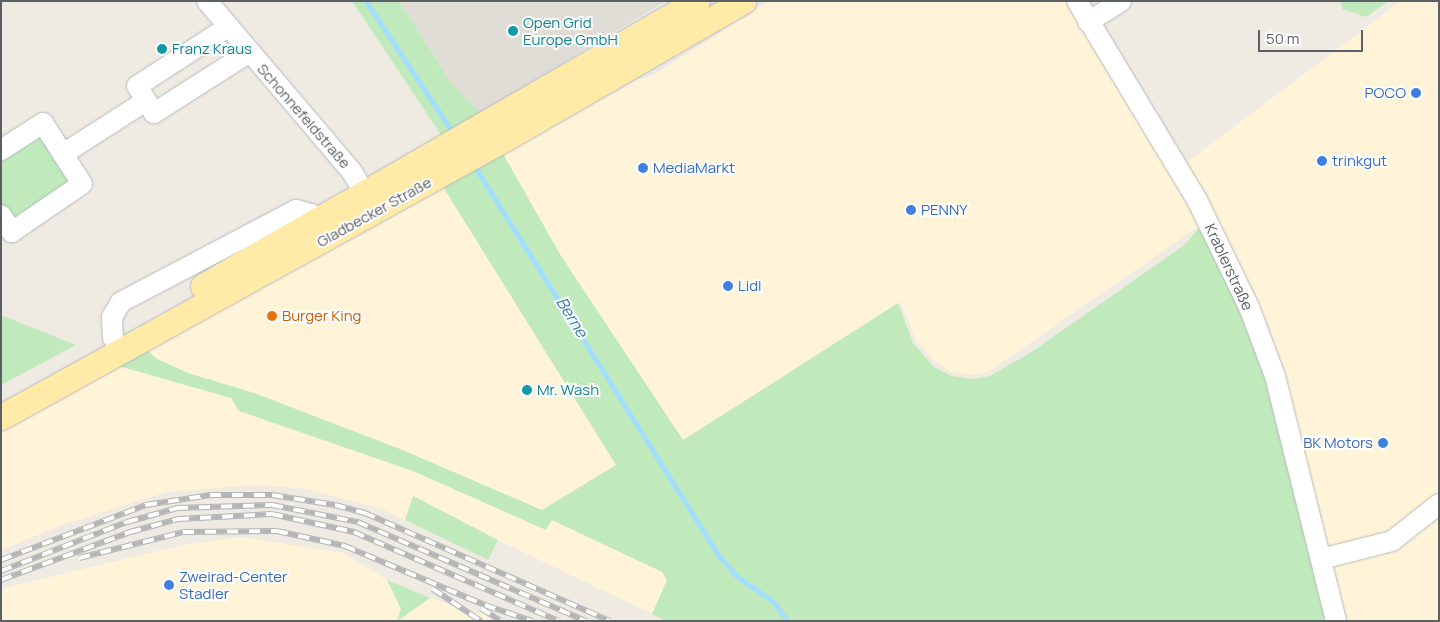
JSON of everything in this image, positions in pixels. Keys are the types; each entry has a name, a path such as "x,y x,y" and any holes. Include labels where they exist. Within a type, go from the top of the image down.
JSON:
{"main road":[{"name":"Gladbecker Straße","path":"477,141 697,1"},
{"name":"Gladbecker Straße","path":"1,416 477,141 740,2"},
{"name":"Gladbecker Straße","path":"1,401 318,220 370,202"}],"street":[{"name":"Schonnefeldstraße","path":"207,1 352,172 370,202"},
{"name":"Krablerstraße","path":"1077,1 1197,200 1249,307 1276,376 1336,621"},
{"path":"1088,22 1122,1"},
{"path":"228,27 137,86 154,113 250,52"},
{"path":"62,154 146,101"},
{"path":"1,150 43,123 82,184 12,232 1,215"},
{"path":"1321,559 1392,542 1439,504"}],"shaded area":[{"name":"Open Grid Europe GmbH","path":"399,1 666,1 480,113 452,84"},
{"path":"769,1 1067,1 1204,223 988,372 974,375 951,372 937,363 916,341 901,303 683,440 561,256 502,155 636,80 652,76"},
{"path":"1401,1 1439,1 1439,621 1340,621 1179,168"},
{"path":"437,177 616,465 542,510 400,449 254,393 188,373 157,360 139,343"},
{"path":"119,366 231,398 413,471 545,529 552,520 662,572 667,580 652,614 498,540 414,496 405,520 382,509 307,489 257,485 167,492 62,525 1,550 1,420"},
{"path":"242,537 344,553 387,580 401,609 397,621 1,621 1,590 12,586 183,545"},
{"path":"430,598 502,621 399,621"}],"green space":[{"path":"352,1 399,1 452,84 480,113 561,256 683,440 898,303 913,343 934,367 952,376 974,379 990,376 1033,351 1183,246 1204,223 1267,374 1329,621 666,621 652,614 667,580 662,572 552,520 546,530 413,471 239,411 231,398 119,366 139,343 157,359 188,373 254,393 400,449 542,510 616,465 437,177 443,138"},
{"path":"1341,1 1385,1 1386,3 1366,17 1342,9"},
{"path":"43,135 75,184 14,226 1,206 1,162"},
{"path":"1,315 76,345 1,385"},
{"path":"413,496 498,540 488,560 405,520"},
{"path":"387,580 430,598 397,621 401,609"}],"waterway":[{"name":"Berne","path":"366,1 454,134"},
{"name":"Berne","path":"474,165 718,554 737,576 774,602 788,621"}],"railway":[{"path":"1,560 146,505 210,495 272,495 335,505 365,513 610,621"},
{"path":"1,571 127,522 177,508 272,505 358,522 586,621"},
{"path":"1,580 130,532 178,519 272,514 354,532 559,621"},
{"path":"79,558 183,532 277,531 345,546 485,605 532,621"},
{"path":"433,589 481,621"},
{"path":"481,608 501,621"}],"place":[{"name":"Open Grid Europe GmbH","path":"513,31"},
{"name":"Franz Kraus","path":"162,49"},
{"name":"POCO","path":"1416,93"},
{"name":"trinkgut","path":"1322,161"},
{"name":"MediaMarkt","path":"643,168"},
{"name":"PENNY","path":"911,210"},
{"name":"Lidl","path":"728,286"},
{"name":"Burger King","path":"272,316"},
{"name":"Mr. Wash","path":"527,390"},
{"name":"BK Motors","path":"1383,443"},
{"name":"Zweirad-Center Stadler","path":"169,585"}]}
